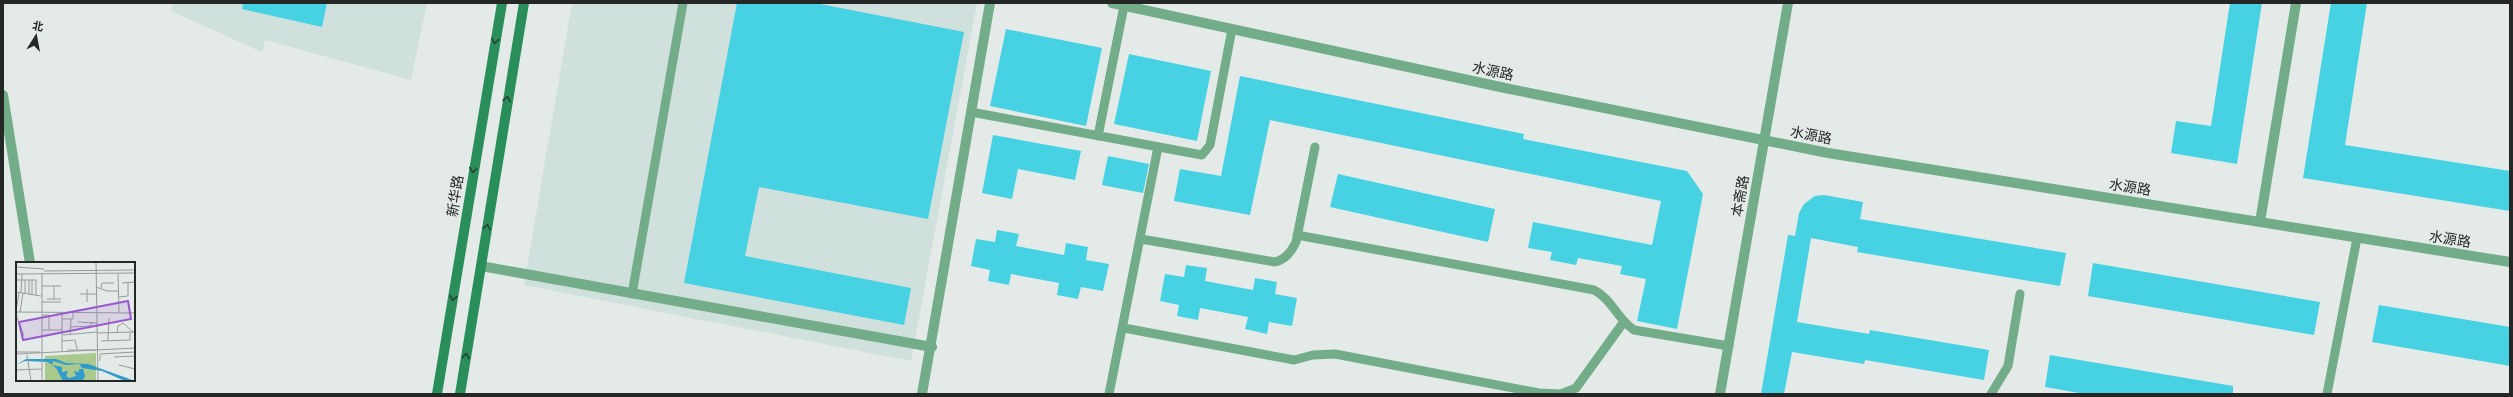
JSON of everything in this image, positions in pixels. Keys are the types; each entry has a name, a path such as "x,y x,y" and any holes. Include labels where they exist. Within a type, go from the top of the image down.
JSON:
{"main road":[{"name":"新华路","path":"437,394 502,3"},
{"path":"460,394 524,3"}],"street":[{"path":"922,394 932,347 990,3"},
{"name":"水源路","path":"1112,3 1505,88 1828,153 2510,262"},
{"name":"本斋路","path":"1720,394 1788,3"},
{"path":"2260,222 2296,3"},
{"path":"3,95 30,262"},
{"path":"481,266 932,347"}],"lane":[{"path":"632,294 683,3"},
{"path":"1098,136 1124,6"},
{"path":"972,112 1202,156 1210,145 1232,29"},
{"path":"1109,394 1124,328 1158,147"},
{"path":"1141,239 1275,262 1281,260 1290,253 1297,235 1315,147"},
{"path":"1297,235 1594,290 1605,296 1623,323 1643,333 1729,346"},
{"path":"2327,394 2357,238"},
{"path":"1991,394 2008,366 2020,294"},
{"path":"1124,328 1294,360 1313,355 1335,354 1539,393 1561,394 1576,388 1623,323"}],"shaded area":[{"path":"172,3 427,3 411,80 265,40 262,52 171,11"},
{"path":"572,3 977,3 911,361 524,285"}],"building":[{"path":"243,3 327,3 322,27 242,9"},
{"path":"737,3 815,3 964,32 928,219 759,187 745,256 911,288 904,325 684,283"},
{"path":"2230,3 2262,3 2237,164 2171,153 2176,121 2211,126"},
{"path":"2331,3 2367,3 2345,145 2510,171 2510,211 2303,178"},
{"path":"1006,29 1102,48 1086,126 990,106"},
{"path":"1129,54 1211,71 1197,141 1114,124"},
{"path":"1240,76 1524,134 1523,139 1687,171 1703,194 1677,329 1637,321 1646,279 1620,274 1622,266 1578,258 1576,265 1550,260 1552,252 1528,248 1533,222 1652,245 1661,201 1270,120 1250,215 1174,201 1180,169 1221,176"},
{"path":"993,135 1081,151 1075,180 1018,169 1012,199 982,193"},
{"path":"1108,156 1149,164 1143,193 1102,185"},
{"path":"1338,174 1495,209 1488,242 1330,207"},
{"path":"1824,195 1863,202 1860,219 2066,253 2060,286 1857,252 1858,247 1811,238 1797,322 1869,334 1870,330 1989,350 1984,380 1865,360 1864,364 1792,352 1784,394 1761,394 1788,235 1795,236 1799,213 1804,204 1815,196"},
{"path":"997,230 1019,234 1016,246 1064,255 1066,243 1088,247 1086,260 1109,264 1103,291 1081,287 1078,299 1057,295 1059,283 1011,274 1009,285 988,281 990,270 971,266 976,239 995,242"},
{"path":"2093,263 2320,302 2314,335 2088,296"},
{"path":"1186,265 1207,268 1205,281 1253,290 1255,278 1277,282 1275,294 1297,298 1292,326 1269,322 1267,334 1245,329 1248,317 1200,308 1198,320 1177,316 1179,305 1160,301 1165,274 1184,277"},
{"path":"2379,305 2510,327 2510,366 2372,342"},
{"path":"2050,355 2233,386 2233,394 2085,394 2045,387"}]}
